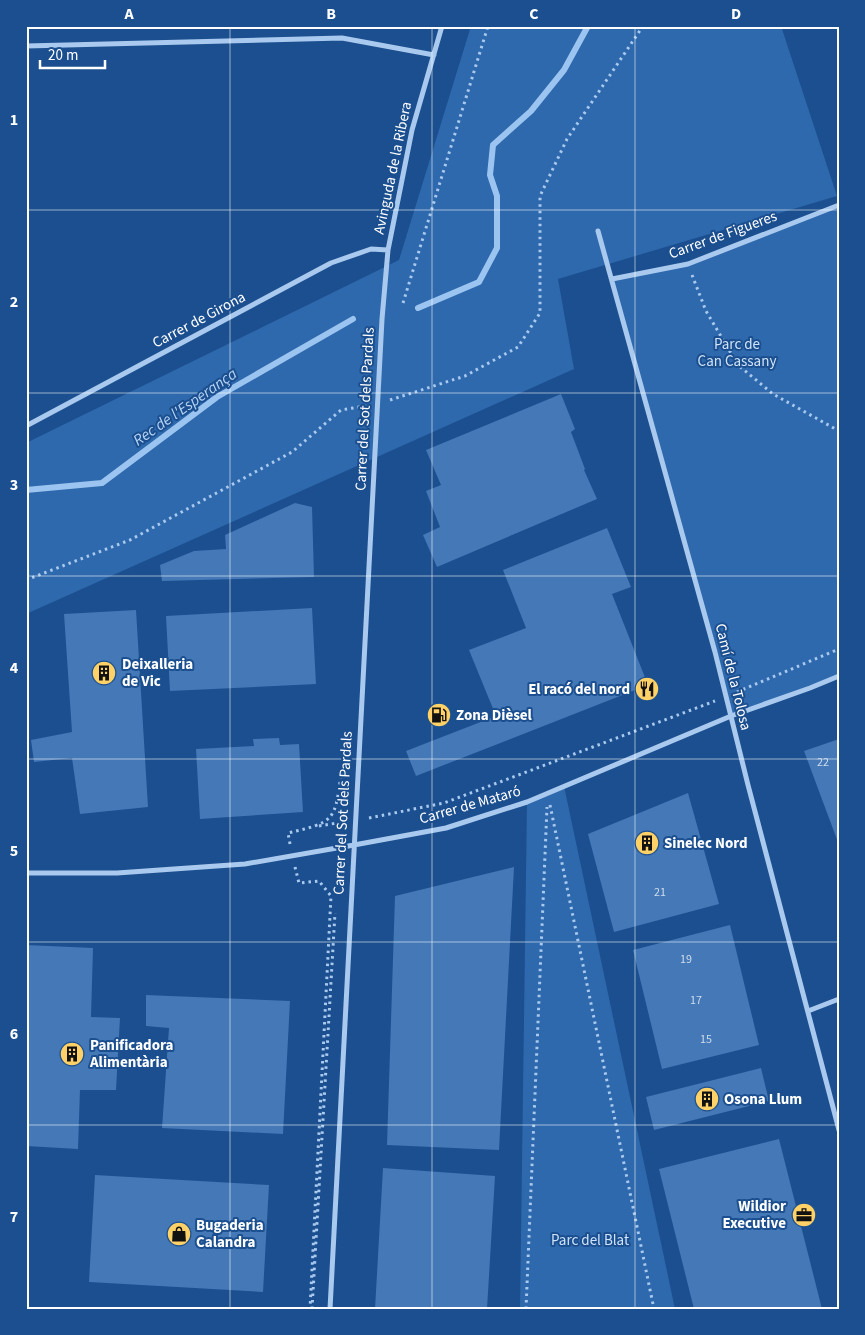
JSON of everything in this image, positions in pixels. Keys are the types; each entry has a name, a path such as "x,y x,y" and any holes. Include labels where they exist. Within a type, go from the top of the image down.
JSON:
{"street":[{"name":"Avinguda de la Ribera","path":"382,319 388,250 412,130 442,26"},
{"path":"26,46 342,38 434,55"},
{"name":"Carrer de Figueres","path":"612,279 688,264 839,205"},
{"name":"Camí de la Tolosa","path":"598,231 726,697 839,1130"},
{"name":"Carrer de Girona","path":"26,426 331,263 371,249 388,250"},
{"name":"Carrer del Sot dels Pardals","path":"330,1309 382,319"},
{"name":"Carrer de Mataró","path":"26,873 117,873 245,864 446,828 527,802 730,716 839,676"},
{"path":"808,1011 839,999"}],"path":[{"path":"403,302 488,26"},
{"path":"394,399 464,376 518,347 540,313 540,196 567,139 643,26"},
{"path":"688,264 706,311 738,365 773,394 839,431"},
{"path":"26,580 130,540 292,452 341,410 377,404"},
{"path":"311,1309 331,896 320,881 298,883 288,833 444,803 726,697 839,649"},
{"path":"319,826 331,818 337,804 341,774 358,775"},
{"path":"526,1309 547,793"},
{"path":"547,793 654,1309"},
{"path":"311,1309 335,913"}],"green space":[{"path":"471,26 781,26 837,196 558,279 574,369 26,614 26,443 399,260"},
{"name":"Parc de Can Cassany","path":"839,205 839,676 731,716 612,279 688,264"},
{"name":"Parc del Blat","path":"564,786 675,1309 520,1309 527,802"}],"building":[{"path":"561,394 575,429 571,432 584,470 597,499 437,567 423,535 440,527 426,491 441,485 426,450"},
{"path":"295,503 312,507 314,577 162,581 160,565 194,551 226,549 225,535"},
{"path":"607,528 631,587 612,594 648,685 416,776 406,751 496,716 469,650 526,628 503,570"},
{"path":"312,608 316,684 170,691 166,616"},
{"name":"Deixalleria de Vic","path":"136,610 148,807 80,814 72,758 34,762 31,740 72,732 64,614"},
{"path":"279,738 280,745 299,744 303,812 200,819 196,749 254,746 253,739"},
{"path":"839,739 839,845 804,751"},
{"path":"688,793 719,904 614,932 588,834"},
{"path":"514,867 499,1150 387,1145 395,896"},
{"path":"730,925 759,1045 662,1069 633,950"},
{"name":"Panificadora Alimentària","path":"26,945 93,948 91,1017 120,1018 116,1090 80,1090 78,1149 26,1146"},
{"path":"146,995 290,1001 283,1134 162,1128 169,1028 146,1026"},
{"name":"Osona Llum","path":"761,1068 769,1101 654,1130 646,1097"},
{"path":"779,1139 822,1309 694,1309 659,1169"},
{"path":"383,1168 495,1176 487,1309 375,1309"},
{"name":"Bugaderia Calandra","path":"95,1175 269,1185 263,1292 89,1282"}],"waterway":[{"name":"Rec de l'Esperança","path":"418,308 479,282 497,248 497,196 490,175 493,145 531,111 564,70 588,26"},
{"name":"Rec de l'Esperança","path":"26,490 102,483 217,397 353,319"}],"place":[{"name":"Deixalleria de Vic","path":"104,673"},
{"name":"El racó del nord","path":"647,689"},
{"name":"Zona Dièsel","path":"439,715"},
{"name":"Sinelec Nord","path":"647,843"},
{"name":"Panificadora Alimentària","path":"72,1054"},
{"name":"Osona Llum","path":"707,1099"},
{"name":"Wildior Executive","path":"804,1215"},
{"name":"Bugaderia Calandra","path":"179,1234"}]}
